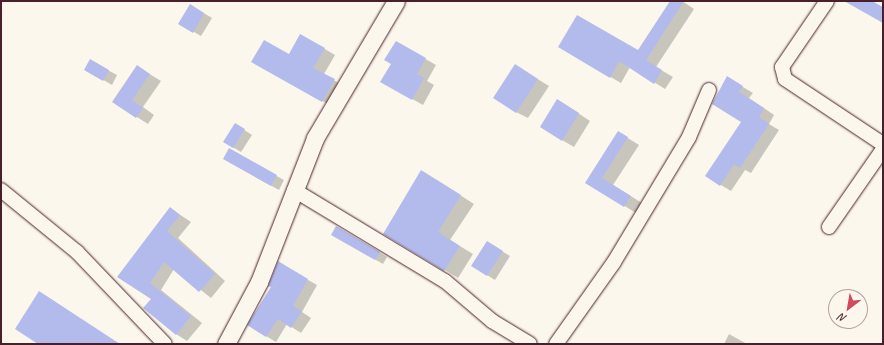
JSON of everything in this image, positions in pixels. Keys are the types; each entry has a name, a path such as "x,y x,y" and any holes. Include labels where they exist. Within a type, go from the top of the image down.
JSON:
{"street":[{"path":"226,344 259,282 315,138 396,1"},
{"path":"827,1 782,67 785,79 883,144"},
{"path":"556,344 618,255 689,137 709,90"},
{"path":"829,227 883,149"},
{"path":"1,190 76,252 165,344"},
{"path":"294,190 445,281 492,321 530,344"}],"building":[{"path":"670,1 684,1 646,60 662,70 654,84 619,61 610,78 558,47 577,15 638,50"},
{"path":"844,1 872,1 883,7 883,23"},
{"path":"190,4 204,13 193,33 178,24"},
{"path":"300,34 325,48 313,68 335,79 322,102 251,62 264,40 289,54"},
{"path":"396,41 426,58 417,74 424,78 412,100 380,82 391,64 384,60"},
{"path":"90,59 109,70 103,81 84,70"},
{"path":"515,64 538,79 516,113 493,98"},
{"path":"137,65 150,74 132,100 143,108 136,118 112,102"},
{"path":"727,76 743,86 739,92 764,108 759,117 769,124 740,168 734,164 720,186 705,176 741,122 712,104"},
{"path":"557,99 579,113 562,141 540,127"},
{"path":"235,123 245,129 233,148 223,142"},
{"path":"618,131 628,137 602,178 631,196 624,207 585,183"},
{"path":"229,148 277,175 271,186 223,159"},
{"path":"421,170 461,195 438,232 460,246 444,271 383,234"},
{"path":"170,207 180,215 167,231 215,274 199,292 164,262 150,283 191,316 176,335 143,308 151,299 117,277"},
{"path":"336,226 380,252 375,260 331,235"},
{"path":"487,241 503,251 487,276 471,266"},
{"path":"278,261 308,279 293,306 302,311 291,328 278,319 266,337 247,325 271,287 268,286"},
{"path":"39,291 120,344 38,344 15,329"}]}
